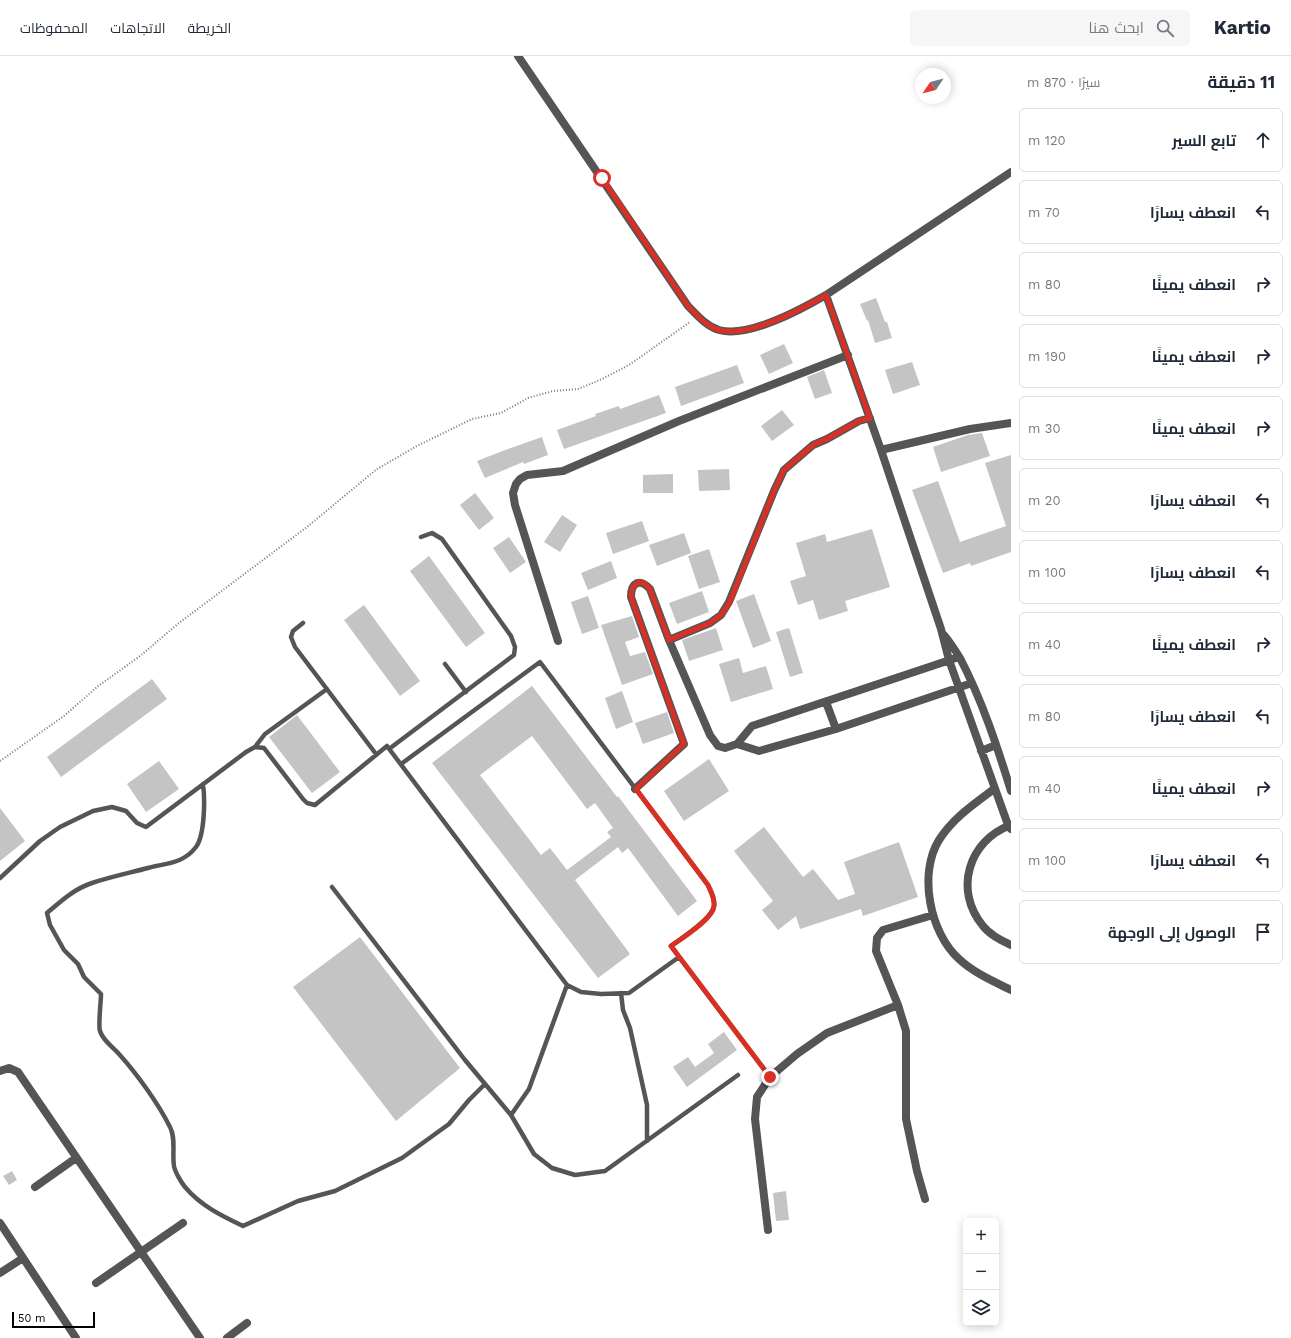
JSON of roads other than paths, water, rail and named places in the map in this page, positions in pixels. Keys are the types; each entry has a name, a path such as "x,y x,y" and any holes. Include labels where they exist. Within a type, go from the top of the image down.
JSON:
{"street":[{"path":"518,56 688,306 702,321 718,329 732,332 744,330 779,320 802,309 826,295 1011,172"},
{"path":"826,295 881,450 941,629 949,660 994,789 1011,829"},
{"path":"558,641 515,505 513,493 520,478 527,475 563,471 679,421 848,355"},
{"path":"669,640 710,623 721,615 730,602 774,491 784,470 813,445 859,421 870,418"},
{"path":"881,450 970,429 1011,423"},
{"path":"636,789 684,744 631,597 631,590 637,583 641,582 650,589 669,640 710,736 718,746 725,748 737,744 752,726 959,657"},
{"path":"941,629 959,657 972,683 996,745 1008,770 1011,791"},
{"path":"737,744 759,751 836,728 972,683"},
{"path":"826,702 836,728"},
{"path":"981,751 996,745"},
{"path":"994,789 956,819 938,842 930,861 928,887 933,915 944,941 957,958 973,970 1011,990"},
{"path":"1011,825 992,834 980,846 972,859 967,877 968,896 974,912 983,926 996,938 1011,944"},
{"path":"925,1199 917,1171 906,1119 906,1031 898,1005 876,951 877,938 883,930 933,915"},
{"path":"768,1230 755,1119 757,1097 770,1077 797,1054 827,1033 898,1005"},
{"path":"0,1071 9,1068 18,1072 200,1338"},
{"path":"36,1187 76,1158"},
{"path":"0,1223 76,1338"},
{"path":"96,1283 184,1223"},
{"path":"0,1273 23,1258"},
{"path":"227,1338 247,1323"}],"lane":[{"path":"389,750 514,655 515,647 511,636 442,539 432,533 421,537"},
{"path":"303,624 293,631 291,637 295,647 376,754"},
{"path":"401,764 540,662 708,885 714,897 714,907 710,916 671,946 770,1077"},
{"path":"445,664 466,692"},
{"path":"0,878 40,841 60,827 93,810 112,807 126,811 137,823 146,827 246,752 255,747 265,734 327,689"},
{"path":"255,747 264,748 303,799 307,803 315,805 387,746 567,985 581,992 601,994 629,993 679,957"},
{"path":"203,784 203,825 197,845 187,856 167,865 150,867 91,883 66,896 47,913 50,925 64,950 78,964 84,977 101,994 100,1030 106,1042 119,1053 154,1101 171,1128 174,1151 174,1167 184,1186 198,1202 243,1226 298,1201 336,1191 402,1158 449,1124 485,1084"},
{"path":"332,887 460,1054 511,1115 534,1154 552,1168 575,1175 605,1171 738,1075"},
{"path":"511,1115 529,1089 567,985"},
{"path":"621,993 623,1010 630,1028 646,1105 647,1141"}]}
